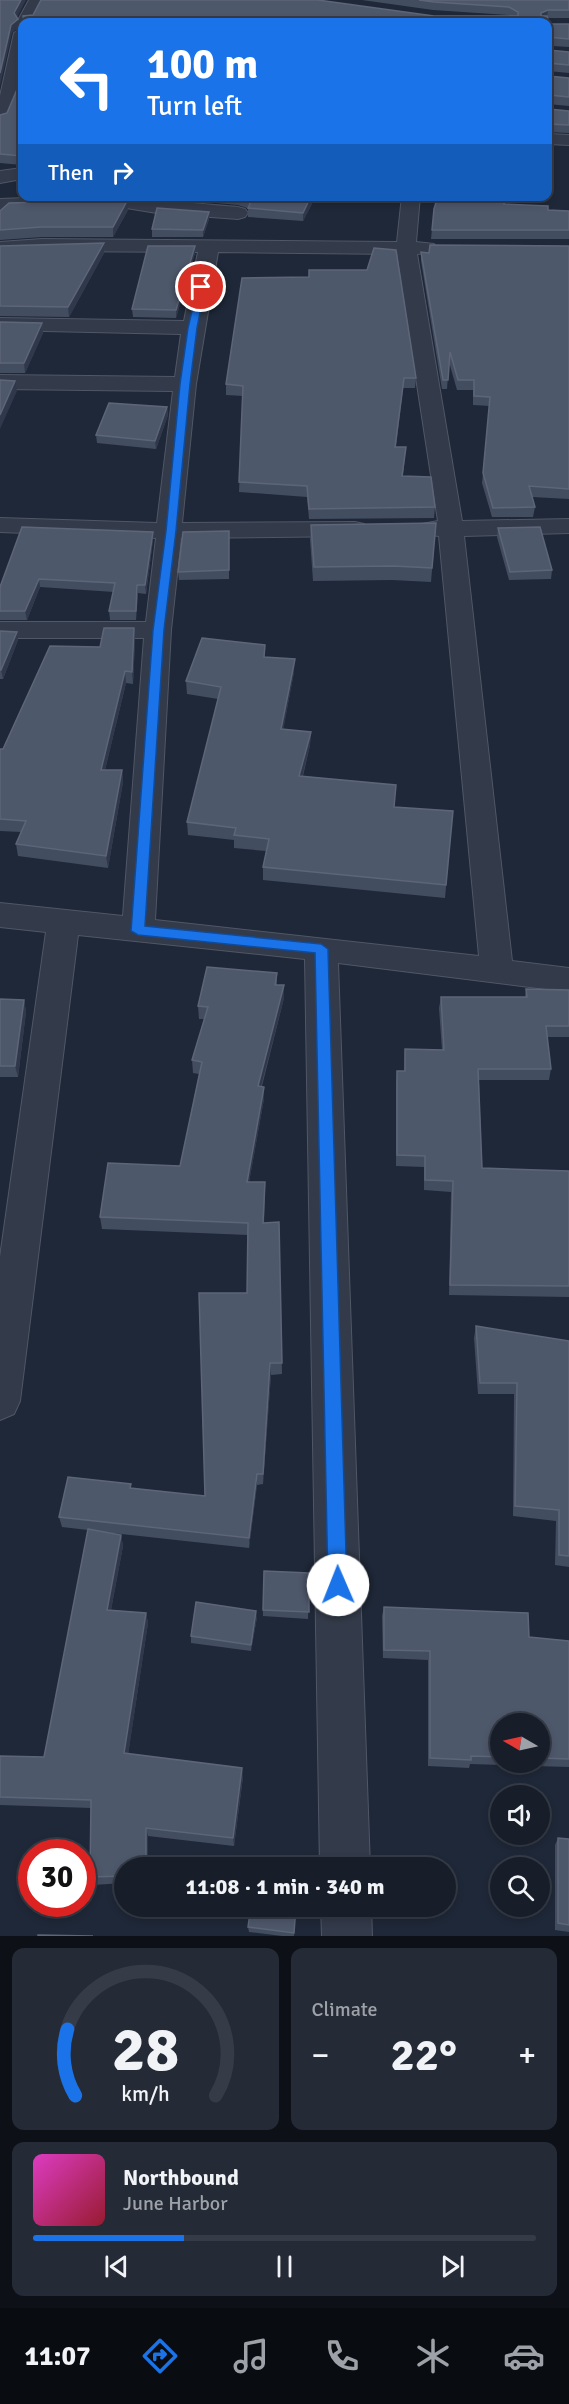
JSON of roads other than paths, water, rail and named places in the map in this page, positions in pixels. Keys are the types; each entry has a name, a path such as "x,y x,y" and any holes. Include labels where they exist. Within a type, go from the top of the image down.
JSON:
{"street":[{"path":"25,18 37,0"},
{"path":"10,108 18,42"},
{"path":"552,139 569,141"},
{"path":"0,177 18,175"},
{"path":"0,205 82,201 157,207 242,205 220,247 192,328 171,531 158,630 138,931"},
{"path":"411,201 406,248 451,528 497,971"},
{"path":"42,245 57,228"},
{"path":"0,248 42,245 441,248"},
{"path":"0,324 192,328"},
{"path":"0,382 185,384"},
{"path":"0,525 171,531 569,526"},
{"path":"0,630 158,630"},
{"path":"0,915 321,949 569,980"},
{"path":"0,1401 64,921"},
{"path":"321,949 345,1857"},
{"path":"346,1917 347,1936"}]}
